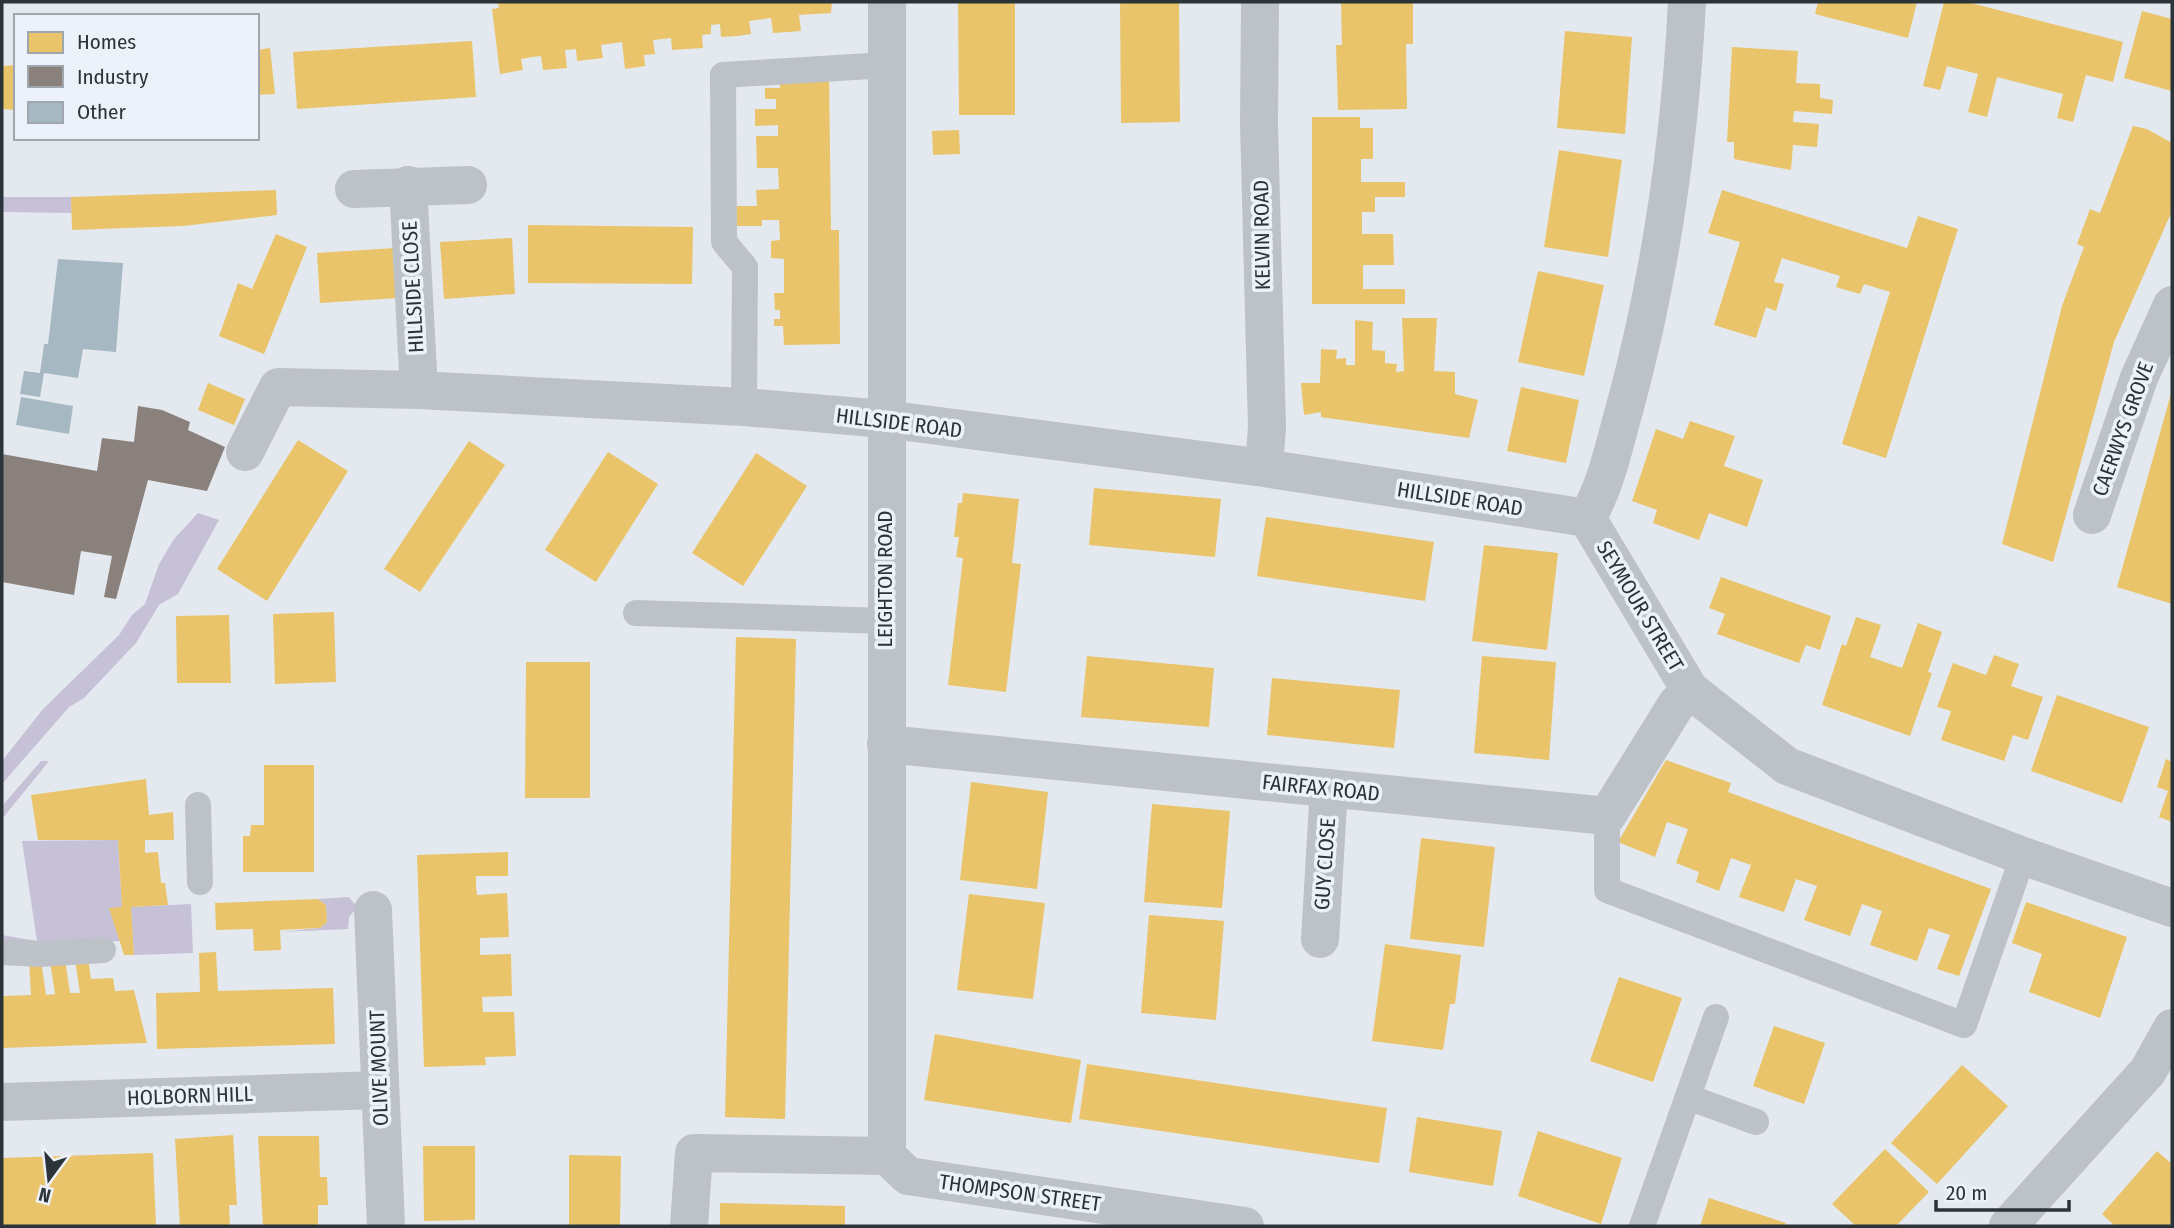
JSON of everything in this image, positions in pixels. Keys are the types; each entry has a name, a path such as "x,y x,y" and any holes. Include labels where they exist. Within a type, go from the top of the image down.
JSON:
{"street":[{"name":"LEIGHTON ROAD","path":"887,2 884,419 887,1156"},
{"name":"KELVIN ROAD","path":"1260,2 1259,124 1267,427 1264,468"},
{"name":"SEYMOUR STREET","path":"1687,2 1674,168 1641,350 1600,495 1587,518 1690,690 1787,766 2023,856 2172,908"},
{"name":"HILLSIDE CLOSE","path":"408,185 419,390"},
{"path":"354,188 468,185"},
{"name":"CAERWYS GROVE","path":"2092,515 2139,378 2172,305"},
{"name":"HILLSIDE ROAD","path":"245,452 278,387 419,390 744,407 884,419 1264,468 1587,518"},
{"path":"1607,816 1676,705 1690,690"},
{"name":"FAIRFAX ROAD","path":"886,744 1607,816"},
{"name":"GUY CLOSE","path":"1320,939 1329,789"},
{"name":"OLIVE MOUNT","path":"373,910 386,1226"},
{"path":"2008,1226 2148,1071 2172,1028"},
{"name":"HOLBORN HILL","path":"2,1102 379,1090"},
{"path":"689,1226 694,1153 887,1156"},
{"name":"THOMPSON STREET","path":"887,1156 908,1176 1245,1226"}],"lane":[{"path":"744,407 745,267 724,242 723,75 887,65"},
{"path":"636,612 885,621"},
{"path":"198,805 200,882"},
{"path":"1607,816 1607,890 1964,1025 2023,856"},
{"path":"2,952 40,954 103,950"},
{"path":"1642,1226 1716,1017"},
{"path":"1688,1097 1756,1122"}],"shaded area":[{"path":"2,197 71,197 72,213 2,212"},
{"path":"198,513 219,520 178,594 159,605 136,643 84,698 69,707 2,784 2,761 43,709 119,635 132,615 145,604 159,564 174,539"},
{"path":"41,761 49,761 2,819 2,806"},
{"path":"118,840 122,907 120,941 38,946 2,944 2,935 37,941 22,841"},
{"path":"349,897 357,907 349,917 348,929 280,932 320,928 327,922 326,905 318,899"},
{"path":"191,904 193,953 134,955 131,907"}],"building: Homes":[{"path":"508,2 832,2 831,13 799,15 801,31 773,33 771,18 749,21 751,34 737,36 721,37 720,24 711,25 711,34 702,35 703,48 672,50 671,38 653,40 655,54 644,55 645,66 625,69 622,42 601,45 603,58 577,61 576,49 565,50 567,68 543,70 541,56 521,59 523,70 500,74 492,9 499,8 498,3"},
{"path":"958,2 1015,2 1015,115 959,115"},
{"path":"1120,2 1179,2 1180,122 1121,123"},
{"path":"1341,2 1413,2 1413,44 1406,44 1407,109 1338,110 1336,45 1342,45"},
{"path":"1818,2 1917,2 1908,38 1815,14"},
{"path":"1944,2 1967,2 2123,42 2113,82 2086,75 2073,122 2057,118 2063,94 1997,77 1987,117 1968,112 1978,74 1947,66 1940,90 1923,86"},
{"path":"2142,11 2172,19 2172,91 2124,78"},
{"path":"1565,31 1632,37 1625,134 1557,128"},
{"path":"472,41 476,97 297,109 293,52"},
{"path":"1732,47 1798,51 1796,83 1820,84 1820,98 1833,100 1832,114 1794,111 1793,122 1819,124 1817,147 1793,145 1791,170 1734,159 1734,142 1727,142"},
{"path":"270,48 275,94 259,95 259,50"},
{"path":"14,65 14,110 2,109 2,66"},
{"path":"780,74 829,74 831,230 839,230 840,344 784,345 783,326 774,326 774,319 780,319 780,310 775,310 774,293 784,293 784,259 771,258 771,241 780,240 779,220 762,220 762,226 737,226 736,206 757,206 756,190 779,189 778,168 757,168 756,136 778,136 778,125 755,126 755,109 776,109 776,99 765,99 765,88 780,88"},
{"path":"1312,117 1360,117 1360,128 1373,128 1373,159 1361,159 1361,182 1405,182 1405,197 1375,197 1375,212 1362,212 1362,234 1393,234 1394,265 1363,265 1363,289 1405,289 1405,304 1312,304"},
{"path":"2133,126 2147,129 2172,143 2172,211 2114,342 2053,562 2002,544 2062,306 2084,247 2077,244 2090,209 2100,213"},
{"path":"959,130 960,154 933,155 932,131"},
{"path":"1559,150 1622,160 1608,257 1544,247"},
{"path":"276,190 277,215 183,226 72,230 71,197"},
{"path":"1722,190 1907,248 1918,216 1958,229 1886,458 1842,444 1890,292 1864,284 1860,294 1836,287 1840,276 1782,258 1774,282 1784,284 1776,311 1766,307 1756,338 1714,325 1740,242 1708,233"},
{"path":"528,225 693,227 692,284 528,283"},
{"path":"276,234 307,247 264,354 219,336 238,283 252,289"},
{"path":"512,238 515,294 444,299 440,242"},
{"path":"395,248 398,298 320,303 317,253"},
{"path":"1538,271 1604,285 1584,376 1518,362"},
{"path":"1402,318 1437,318 1434,371 1455,372 1455,394 1478,400 1469,438 1321,417 1321,412 1304,415 1301,383 1320,383 1321,349 1337,350 1336,359 1346,358 1346,365 1355,365 1355,320 1373,322 1372,350 1385,351 1385,363 1397,364 1396,372 1404,371"},
{"path":"208,383 245,399 234,425 198,410"},
{"path":"1521,387 1579,400 1566,463 1507,451"},
{"path":"2172,390 2172,604 2117,587"},
{"path":"1690,421 1735,436 1724,466 1763,480 1747,527 1709,513 1699,540 1653,523 1657,510 1632,501 1656,429 1683,439"},
{"path":"298,440 348,471 267,601 217,569"},
{"path":"469,441 505,465 420,592 384,569"},
{"path":"608,452 658,484 596,582 545,550"},
{"path":"756,453 807,486 743,586 692,553"},
{"path":"1094,488 1221,499 1215,557 1089,545"},
{"path":"963,493 1019,499 1012,563 1021,564 1006,692 948,685 963,558 956,557 959,537 954,537 958,503 962,503"},
{"path":"1266,517 1434,542 1425,601 1257,576"},
{"path":"1484,545 1558,553 1547,650 1472,641"},
{"path":"1721,577 1831,616 1820,650 1806,645 1799,663 1717,634 1725,614 1709,608"},
{"path":"334,612 336,682 275,684 273,614"},
{"path":"229,615 231,683 177,683 176,616"},
{"path":"1856,617 1881,625 1870,657 1902,668 1918,623 1942,632 1928,672 1932,673 1910,736 1822,705 1842,644 1846,646"},
{"path":"736,637 796,639 785,1119 725,1117"},
{"path":"1994,655 2019,664 2011,686 2043,697 2028,740 2013,735 2004,761 1941,740 1951,711 1937,707 1953,663 1986,675"},
{"path":"1087,656 1214,668 1209,727 1081,717"},
{"path":"1482,656 1556,662 1549,760 1474,753"},
{"path":"526,662 590,662 590,798 525,798"},
{"path":"1272,678 1400,690 1394,748 1267,735"},
{"path":"2057,695 2149,727 2122,803 2031,771"},
{"path":"2166,759 2172,762 2172,822 2159,817 2168,791 2157,787"},
{"path":"1666,760 1731,783 1728,792 1991,889 1959,976 1937,969 1950,935 1929,928 1917,961 1870,945 1882,911 1862,904 1850,936 1804,920 1817,886 1796,879 1784,912 1739,897 1751,865 1731,858 1719,891 1696,882 1699,872 1676,863 1688,829 1667,822 1655,857 1618,842"},
{"path":"264,765 314,765 314,872 243,872 243,836 250,836 251,825 264,825"},
{"path":"146,779 149,815 173,812 174,840 145,840 145,853 158,852 161,883 165,883 168,905 131,907 134,955 124,955 109,908 122,907 118,840 38,840 31,795"},
{"path":"971,782 1048,792 1037,889 960,880"},
{"path":"1152,804 1230,811 1222,908 1144,902"},
{"path":"1421,838 1495,847 1484,947 1410,939"},
{"path":"508,852 508,876 476,876 476,886 477,895 507,893 509,937 480,938 480,955 511,954 512,996 482,997 483,1012 514,1012 516,1056 485,1057 486,1065 424,1067 417,855"},
{"path":"969,894 1045,903 1033,999 957,990"},
{"path":"318,899 326,905 327,922 320,928 280,930 281,950 254,951 253,929 216,930 215,903"},
{"path":"2026,902 2127,937 2100,1018 2029,992 2042,954 2012,943"},
{"path":"1149,915 1224,921 1216,1020 1141,1013"},
{"path":"1385,944 1461,955 1455,1004 1450,1004 1443,1050 1372,1041"},
{"path":"216,952 218,991 333,988 335,1044 157,1049 156,993 200,992 199,953"},
{"path":"88,958 91,979 113,978 115,991 134,990 147,1043 2,1048 2,996 31,995 29,960 41,960 46,995 55,994 50,961 65,959 70,993 80,993 75,960"},
{"path":"1619,977 1682,998 1653,1082 1590,1061"},
{"path":"1774,1026 1825,1043 1804,1104 1753,1086"},
{"path":"935,1034 1081,1060 1071,1123 924,1100"},
{"path":"1087,1064 1387,1108 1379,1163 1079,1119"},
{"path":"1962,1065 2008,1106 1937,1184 1891,1143"},
{"path":"1417,1117 1502,1131 1493,1186 1409,1172"},
{"path":"1538,1131 1622,1158 1601,1224 1518,1196"},
{"path":"233,1135 237,1205 229,1205 230,1226 180,1226 175,1139"},
{"path":"258,1136 319,1136 320,1177 327,1177 328,1205 318,1205 318,1226 263,1226"},
{"path":"423,1146 475,1146 475,1220 424,1221"},
{"path":"1885,1149 1929,1192 1896,1226 1856,1226 1832,1204"},
{"path":"2157,1151 2172,1164 2172,1222 2168,1226 2115,1226 2102,1214"},
{"path":"153,1153 156,1226 2,1226 2,1158"},
{"path":"569,1155 621,1156 620,1226 569,1226"},
{"path":"1709,1198 1786,1223 1785,1226 1700,1226"},
{"path":"720,1203 845,1206 845,1226 720,1226"}],"building: Industry":[{"path":"138,406 162,410 190,422 188,430 225,447 207,491 148,480 116,599 104,597 112,556 81,551 74,595 2,582 2,454 97,471 102,438 134,442"}],"building: Other":[{"path":"58,259 123,263 116,352 83,349 78,378 44,373 40,397 20,394 24,371 40,373 44,344 48,344"},
{"path":"21,397 73,406 69,434 16,425"}]}
